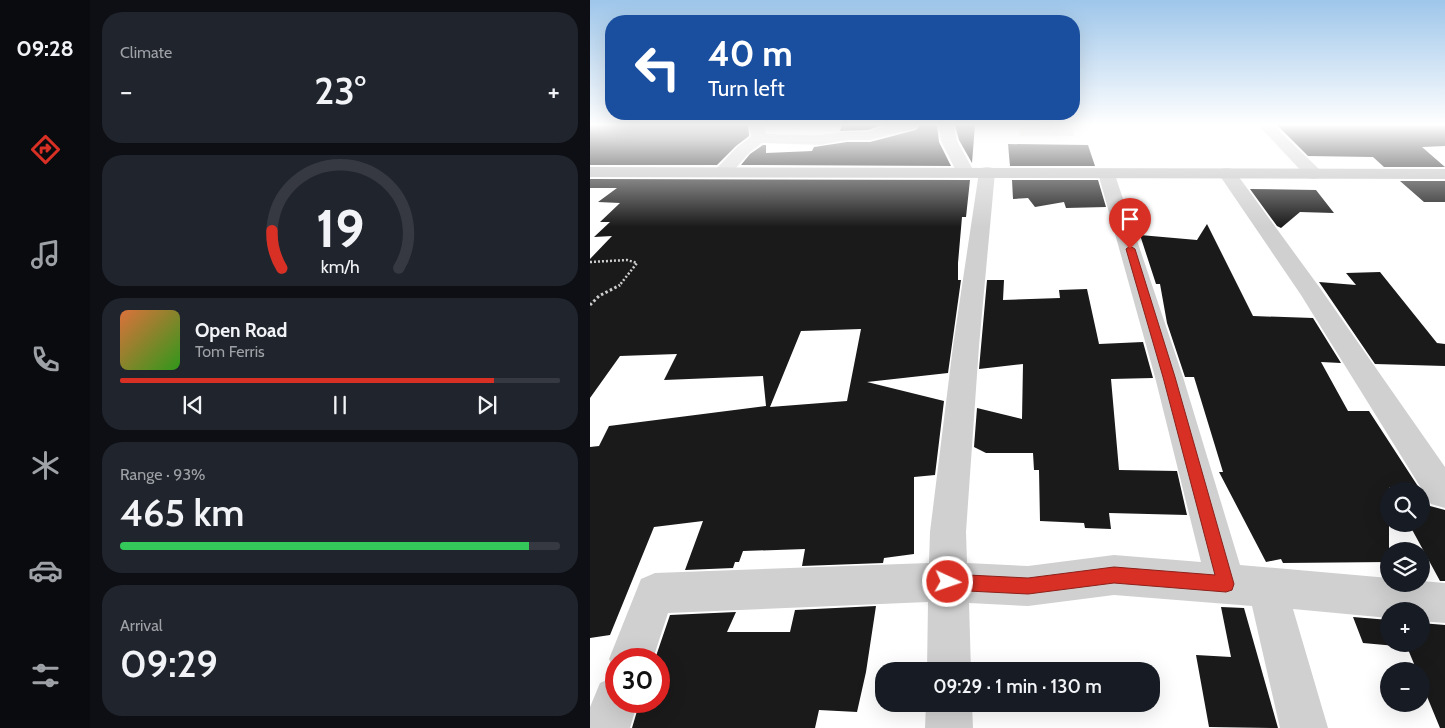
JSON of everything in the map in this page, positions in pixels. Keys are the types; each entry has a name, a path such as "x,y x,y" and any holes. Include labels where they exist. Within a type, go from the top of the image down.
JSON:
{"main road":[{"path":"590,172 1445,174"}],"street":[{"path":"724,172 735,159"},
{"path":"948,662 948,532 966,346 977,172 965,159"},
{"path":"1299,159 1314,174"},
{"path":"1107,173 1169,377 1226,584"},
{"path":"1227,173 1312,293 1443,492"},
{"path":"635,648 655,593 948,582 1028,586 1114,575 1445,603"},
{"path":"1267,587 1304,728"},
{"path":"949,712 949,728"},
{"path":"606,728 611,713"}],"path":[{"path":"590,262 627,260 637,263 619,287 599,296 590,305"}],"building":[{"path":"590,159 723,159 717,165 590,165"},
{"path":"746,159 947,159 951,166 741,165"},
{"path":"1009,159 1093,159 1095,166 1010,166"},
{"path":"1375,159 1436,159 1445,167 1384,167"},
{"path":"590,179 970,180 966,217 962,217 958,263 958,280 961,280 948,373 867,382 944,401 935,475 914,477 914,554 884,558 883,563 802,566 805,549 743,551 739,562 735,562 733,568 685,570 703,521 654,527 610,635 590,638 590,447 599,446 609,426 766,406 763,376 664,380 677,354 620,356 590,398 590,259 612,236 594,237 610,222 600,222 620,203 598,202 617,188 590,188","holes":["861,329 847,401 770,407 801,331"]},
{"path":"1012,180 1098,180 1106,207 1066,208 1064,202 1035,207 1028,198 1013,199"},
{"path":"1400,181 1445,181 1445,202 1424,202"},
{"path":"1250,189 1316,190 1334,213 1300,212 1281,228 1277,226"},
{"path":"1207,224 1253,316 1313,318 1341,363 1321,362 1348,411 1369,411 1415,482 1380,482 1380,532 1389,532 1389,542 1380,542 1380,562 1283,563 1281,559 1266,562 1219,472 1223,472 1194,377 1185,377 1167,323 1160,284 1156,284 1140,235 1197,240"},
{"path":"1380,272 1437,343 1445,344 1445,366 1375,364 1319,282 1356,285 1346,273"},
{"path":"987,280 1004,280 1003,300 1060,298 1059,290 1087,289 1099,344 1143,342 1153,378 1111,379 1119,470 1177,471 1187,515 1109,513 1111,529 1085,528 1084,523 1040,521 1039,470 1034,470 1033,453 986,453 974,447 977,408 1022,419 1023,364 979,369"},
{"path":"1430,506 1445,510 1445,581 1440,581 1430,563 1430,542 1419,542 1413,532 1430,532"},
{"path":"876,606 866,672 857,712 819,710 815,728 632,728 636,713 670,713 670,648 659,648 670,615 736,612 727,632 790,632 795,610"},
{"path":"1221,607 1244,608 1278,728 1209,727 1196,655 1231,657"},
{"path":"1353,617 1380,619 1380,645 1363,643"},
{"path":"1430,624 1445,625 1445,728 1440,728 1430,704 1430,662 1413,662 1409,652 1430,652"}],"route":[{"path":"948,582 1028,586 1114,575 1226,584 1169,377 1130,249"}]}
